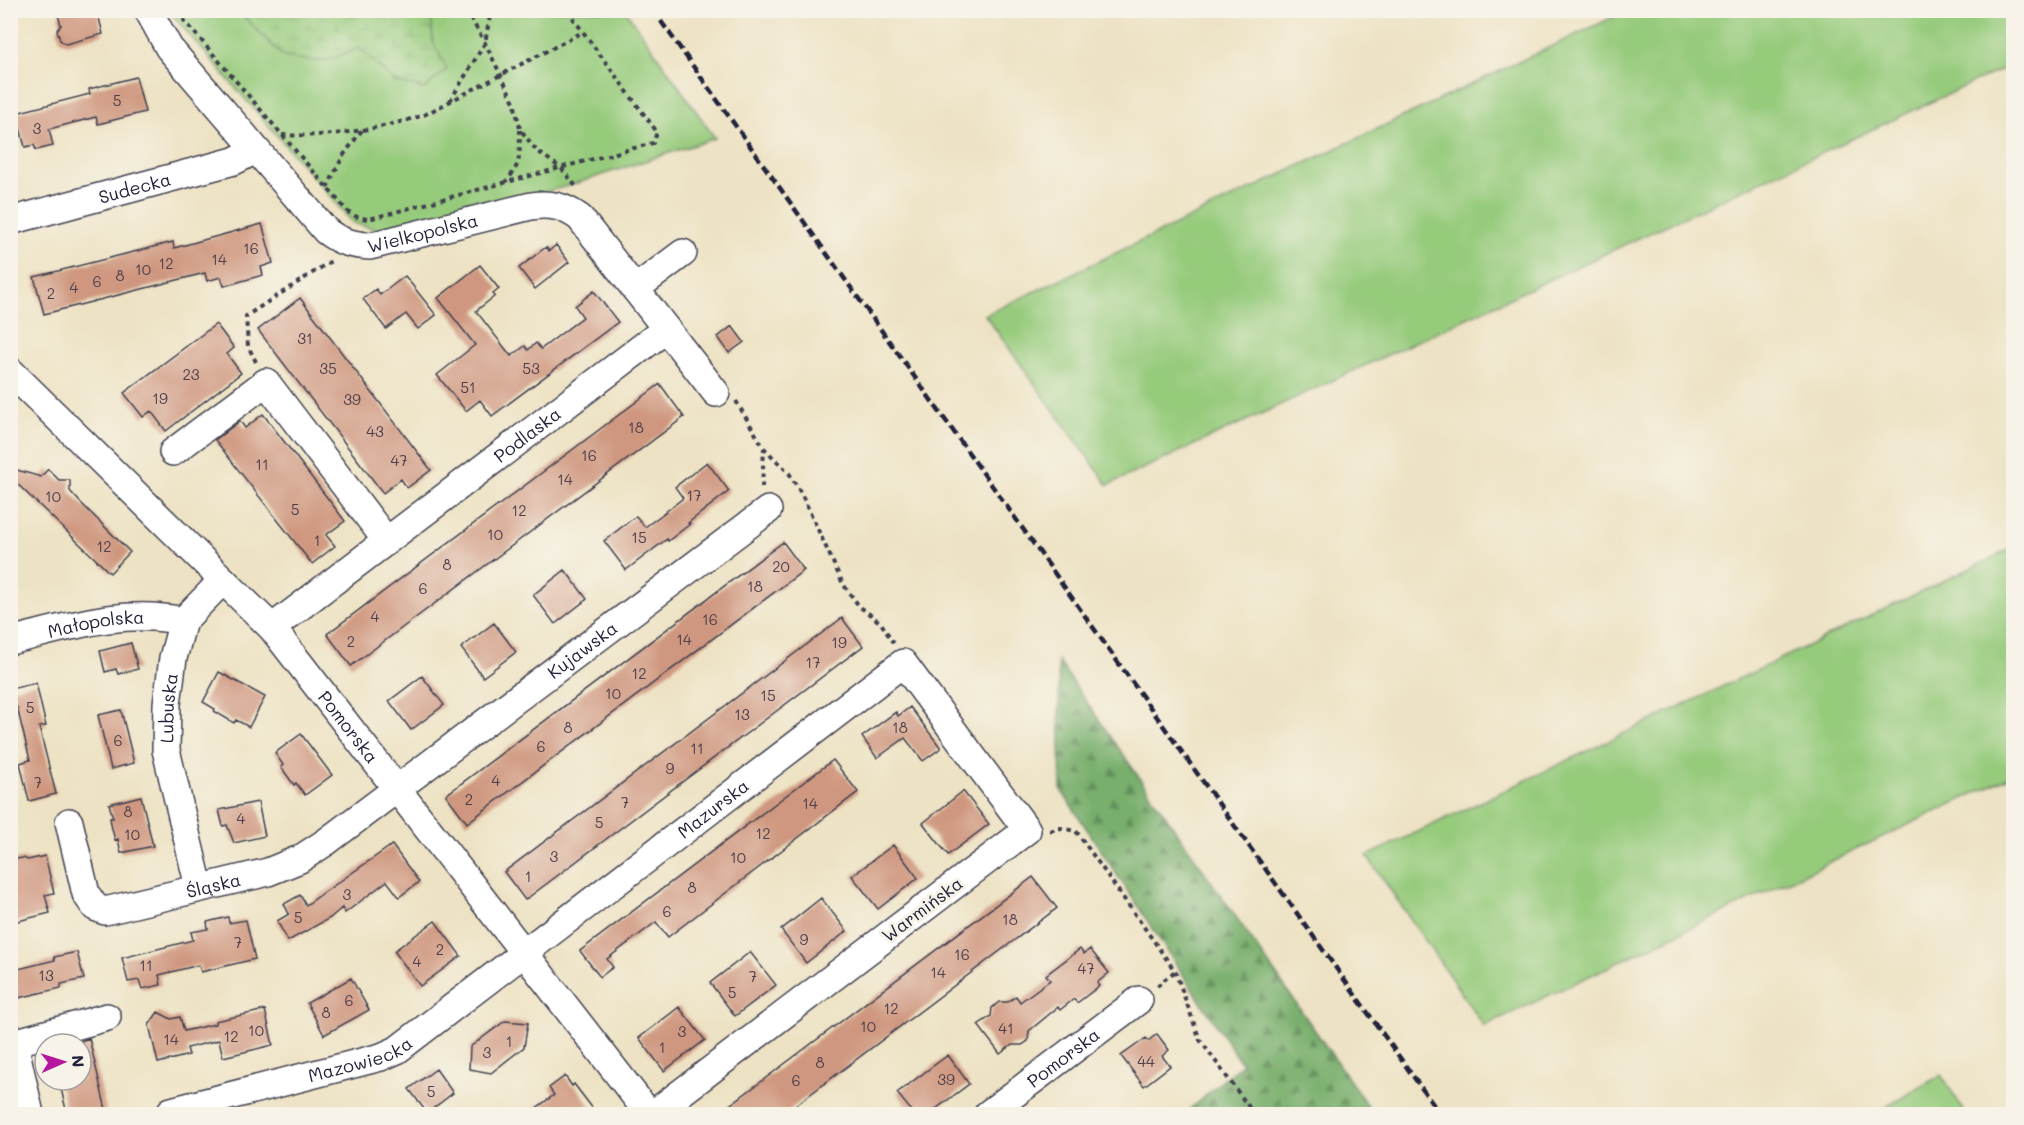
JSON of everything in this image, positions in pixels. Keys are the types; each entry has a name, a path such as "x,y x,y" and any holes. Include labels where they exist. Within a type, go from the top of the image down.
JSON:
{"street":[{"name":"Wielkopolska","path":"148,10 169,48 326,231 335,238 352,245 370,246 531,206 557,205 570,210 580,218 666,329 724,394"},
{"name":"Sudecka","path":"10,221 234,161 254,148"},
{"path":"635,289 683,253"},
{"name":"Podlaska","path":"272,628 666,329"},
{"name":"Pomorska","path":"10,371 272,628 651,1114"},
{"path":"173,452 266,382 386,540"},
{"name":"Kujawska","path":"396,789 764,501"},
{"name":"Lubuska","path":"199,887 166,750 167,704 172,658 183,621 223,580"},
{"name":"Małopolska","path":"10,641 108,618 136,615 183,621"},
{"path":"903,663 1026,830"},
{"name":"Mazurska","path":"523,952 903,663"},
{"name":"Śląska","path":"69,822 86,894 95,907 105,911 268,872 300,859 396,789"},
{"name":"Warmińska","path":"651,1114 1026,830"},
{"name":"Mazowiecka","path":"171,1112 381,1057 397,1050 523,952"},
{"name":"Pomorska","path":"988,1114 1139,1000"},
{"path":"30,1114 12,1043 107,1017"}],"path":[{"path":"449,102 485,43 491,10"},
{"path":"182,17 348,212 359,218 369,219 653,143 657,132 567,10"},
{"path":"282,135 305,136 362,129 400,123 424,115 583,32"},
{"path":"327,188 343,156 362,129"},
{"path":"504,183 519,163 520,129"},
{"path":"266,382 248,346 246,316 336,257"},
{"path":"724,394 764,448 789,473 802,495 843,584 860,606 881,623 892,638 903,663"},
{"path":"764,448 764,501"},
{"path":"1026,830 1042,832 1060,828 1076,831 1175,971 1200,1040 1253,1114"}],"green space":[{"path":"1628,10 2013,11 2013,64 1108,485 985,315"},
{"path":"169,11 626,11 715,138 568,186 390,233 353,223"},
{"path":"238,11 431,11 433,42 447,69 424,89 395,82 359,48 323,62 284,57"},
{"path":"2013,548 2013,775 1484,1026 1367,856"},
{"path":"1058,661 1373,1114 1184,1114 1242,1064 1061,790"},
{"path":"1941,1075 1966,1114 1874,1114"}],"building":[{"path":"69,10 97,10 103,34 66,44 60,40 57,30 61,25 58,15"},
{"path":"136,77 145,112 98,124 96,117 49,129 53,146 36,150 34,145 25,147 16,113 90,94 89,89"},
{"path":"262,224 273,263 261,267 263,275 224,286 221,277 207,281 205,273 44,314 34,277 173,242 174,248"},
{"path":"556,245 569,262 535,289 519,268 546,247 549,251"},
{"path":"480,265 499,289 493,294 495,296 476,311 511,356 525,346 528,350 536,343 541,349 583,317 575,306 594,291 618,322 492,416 480,400 466,411 437,375 475,345 438,298"},
{"path":"405,276 436,315 418,329 406,314 386,329 363,299 376,289 380,295"},
{"path":"300,298 431,470 407,488 401,479 383,493 258,330"},
{"path":"216,324 234,348 227,354 241,373 166,431 151,411 143,417 124,393"},
{"path":"732,326 744,342 729,353 718,337"},
{"path":"660,384 684,417 351,666 327,634"},
{"path":"263,414 345,521 326,535 335,546 312,564 215,440 240,421 245,428"},
{"path":"707,462 729,491 668,541 667,539 626,570 604,541 636,516 645,527 664,513 683,498 675,487"},
{"path":"10,468 41,477 48,469 59,480 70,480 70,491 130,552 110,573 10,477"},
{"path":"783,542 804,570 467,823 446,795"},
{"path":"565,570 587,599 555,624 533,595"},
{"path":"842,618 863,646 525,900 504,872"},
{"path":"494,623 516,652 483,677 461,648"},
{"path":"131,643 138,669 118,674 116,669 105,672 100,651"},
{"path":"219,672 265,697 249,727 236,720 234,723 203,702"},
{"path":"422,676 444,705 411,730 389,701"},
{"path":"36,683 46,726 39,727 56,794 29,801 20,763 30,760 17,707 10,708 10,689"},
{"path":"910,707 941,748 923,761 905,738 877,758 862,737 896,712 898,716"},
{"path":"121,710 134,763 111,769 98,715"},
{"path":"301,734 332,775 305,795 296,783 294,785 281,767 283,765 275,753"},
{"path":"833,760 858,792 668,937 656,922 607,959 613,967 600,977 580,951"},
{"path":"963,791 989,824 948,855 923,823"},
{"path":"141,796 153,846 121,853 118,839 115,840 112,829 110,818 113,818 109,804"},
{"path":"258,802 265,836 234,843 227,825 223,826 219,810"},
{"path":"392,845 419,882 399,897 387,881 345,913 342,908 330,918 288,941 277,921 289,914 284,904 300,895 306,905"},
{"path":"893,845 918,878 878,909 852,876"},
{"path":"45,856 54,893 45,895 50,913 10,923 10,867 16,859 28,860"},
{"path":"1033,877 1057,908 784,1114 718,1114"},
{"path":"821,898 847,931 806,963 781,930"},
{"path":"228,917 229,923 246,920 255,959 201,972 199,965 159,975 161,985 142,989 139,980 128,982 122,958 193,940 191,932 208,929 207,922"},
{"path":"435,921 461,956 420,986 394,951"},
{"path":"1080,949 1084,954 1090,949 1109,973 1097,983 1099,986 1077,1003 1074,999 1060,1010 1058,1007 1029,1031 1028,1041 1022,1045 1012,1045 1000,1054 978,1025 991,1016 992,1008 999,1002 1008,1002 1016,996 1020,1002 1050,980 1046,975"},
{"path":"77,952 84,979 61,984 61,988 10,1000 10,971"},
{"path":"750,952 776,985 735,1016 710,983"},
{"path":"351,978 369,1010 324,1035 307,1003"},
{"path":"679,1007 705,1040 664,1071 639,1038"},
{"path":"265,1010 273,1045 223,1057 219,1040 187,1048 189,1055 158,1063 149,1025 158,1012 171,1019 180,1017 184,1031 215,1024 215,1021"},
{"path":"505,1021 528,1023 524,1047 491,1073 469,1069 470,1047"},
{"path":"1157,1034 1169,1050 1162,1056 1170,1066 1144,1086 1121,1056 1146,1038 1148,1041"},
{"path":"93,1055 107,1114 67,1114 62,1092 93,1092"},
{"path":"948,1055 969,1084 929,1114 914,1114 897,1093"},
{"path":"436,1069 453,1093 427,1113 409,1089"},
{"path":"565,1076 597,1114 528,1114 554,1095 549,1088"}],"railway":[{"path":"653,10 1440,1114"}]}
